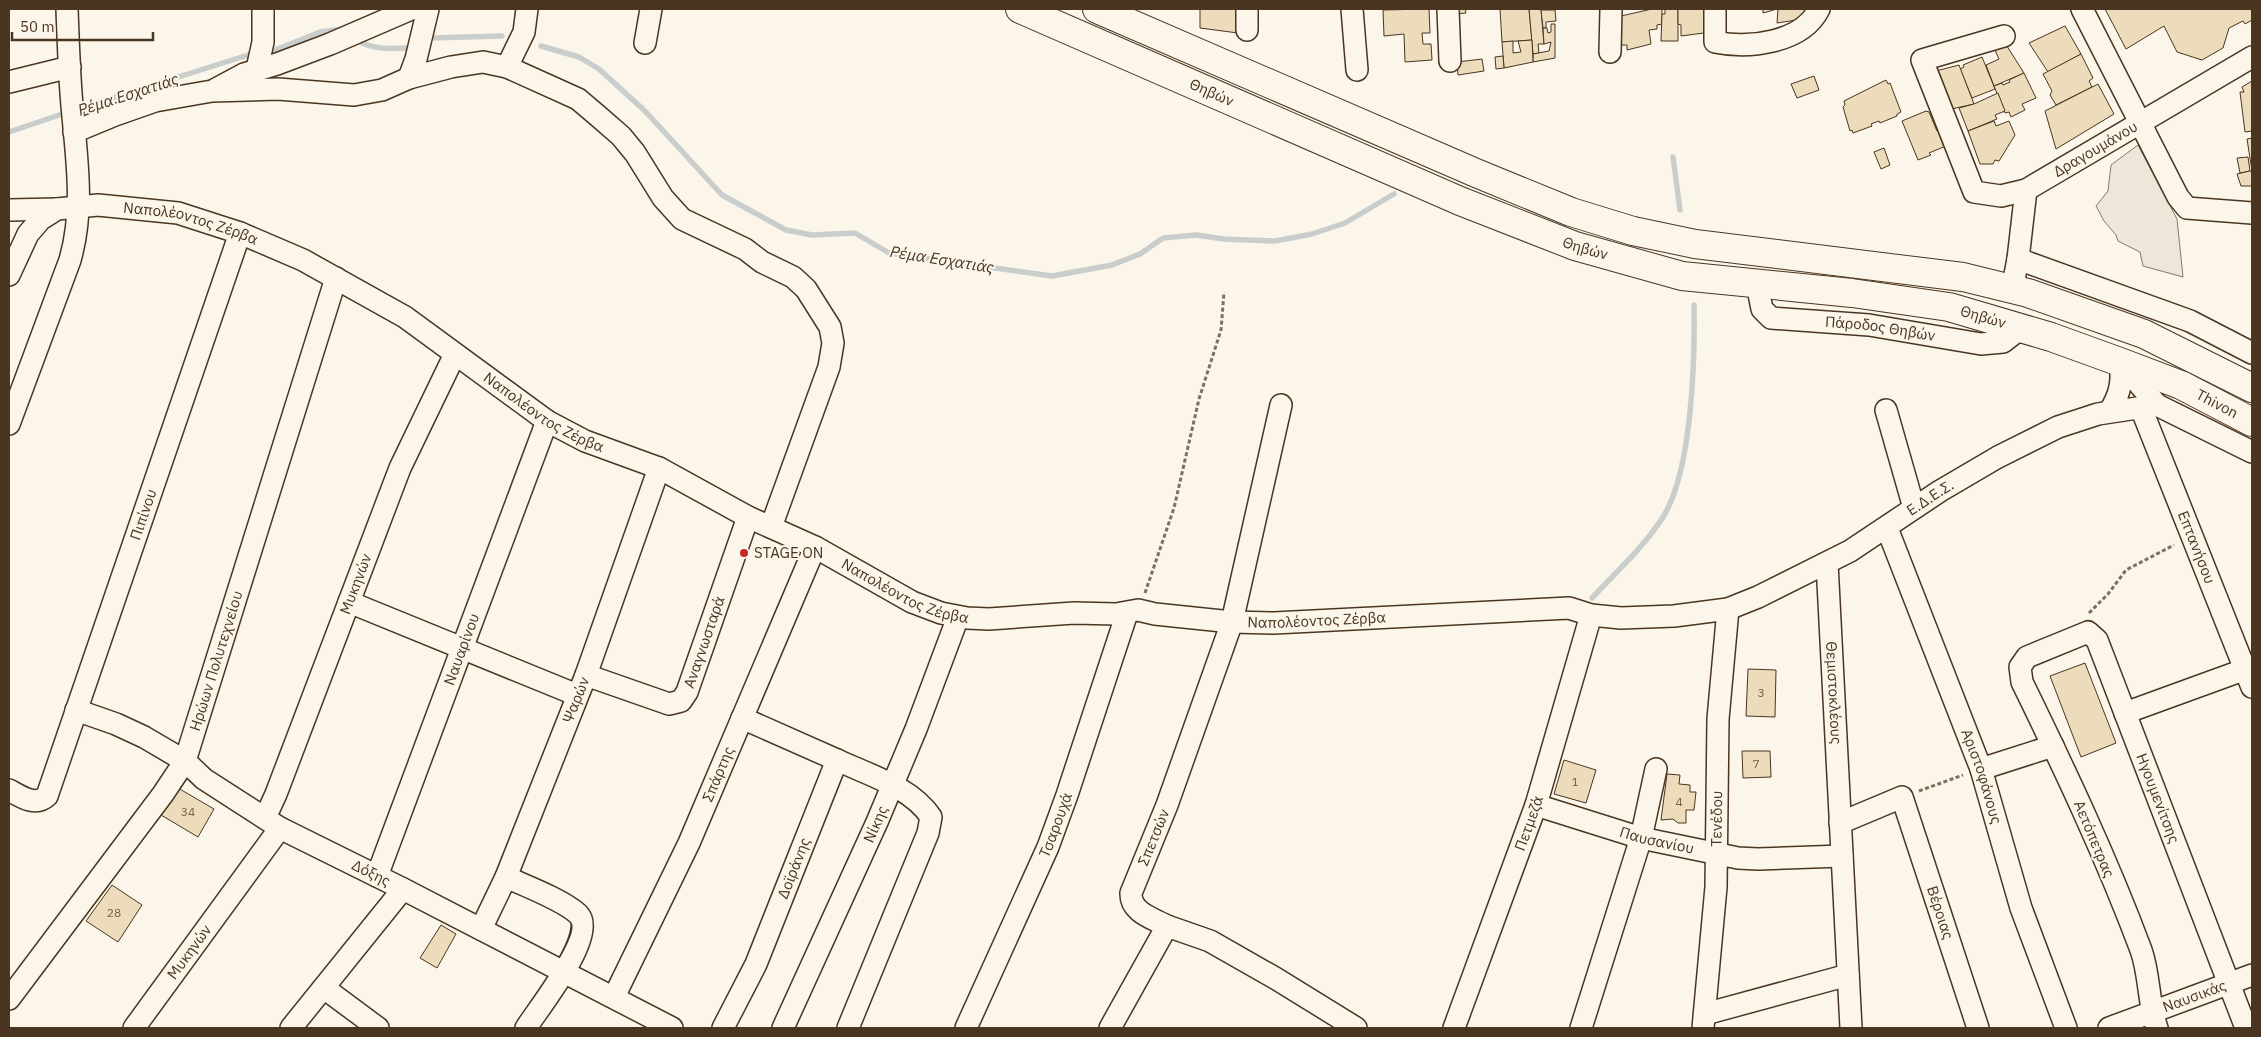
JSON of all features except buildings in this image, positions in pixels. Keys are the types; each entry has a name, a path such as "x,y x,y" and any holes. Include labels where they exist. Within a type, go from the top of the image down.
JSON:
{"main road":[{"name":"Θηβών","path":"1020,9 1460,201 1546,235 1682,276 1852,293 1949,306 2021,328 2120,362 2180,385 2252,422"},
{"name":"Θηβών","path":"1097,9 1476,173 1571,212 1633,231 1695,244 1963,277 2068,306 2144,334 2252,388"}],"street":[{"path":"9,424 70,260 77,232 79,174 71,92 67,9"},
{"path":"257,69 263,42 264,9"},
{"path":"212,91 244,74 330,44 411,9"},
{"path":"409,78 416,59 428,9"},
{"path":"507,67 524,32 527,9"},
{"path":"645,44 651,9"},
{"path":"1247,30 1248,9"},
{"path":"1352,9 1357,70"},
{"path":"1448,9 1450,61"},
{"path":"1610,52 1611,9"},
{"path":"1716,9 1715,42 1727,45 1759,44 1796,34 1810,22 1819,9"},
{"path":"2082,9 2178,197 2187,208 2252,213"},
{"name":"Δραγουμάνου","path":"2004,36 1922,60 1974,192 2001,196 2026,190 2252,57"},
{"path":"74,128 155,101 212,91 278,89 354,95 382,90 409,78 451,67 483,62 507,67 578,99 621,136 635,153 663,198 682,219 745,249 762,262 793,277 806,289 830,327 833,343 828,367 770,527"},
{"path":"9,82 70,67"},
{"path":"2012,290 2018,259 2026,190"},
{"name":"Ναπολέοντος Ζέρβα","path":"9,210 53,211 79,206 98,205 178,213 240,233 303,260 405,317 547,421 586,441 659,468 748,517 815,547 912,602 958,617 988,618 1133,611 1232,622 1274,623 1569,608 1592,615 1621,618 1674,616 1728,609"},
{"path":"9,274 28,234 53,211"},
{"name":"Πιπίνου","path":"9,790 32,801 42,800 47,796 240,233"},
{"path":"2018,259 2190,321 2252,352"},
{"name":"Ηρώων Πολυτεχνείου","path":"9,999 163,794 185,761 336,278"},
{"name":"Μυκηνών","path":"134,1028 272,823 276,794 400,468 454,354"},
{"path":"2120,362 2149,407 2252,452"},
{"path":"2109,412 2121,386 2120,362"},
{"name":"Σπετσών","path":"1281,405 1232,622 1167,805 1131,893 1130,902 1135,909 1167,926 1216,944 1356,1028"},
{"name":"Ε.Δ.Ε.Σ.","path":"1728,609 1758,597 1850,552 1914,508 1978,469 2037,438 2074,421 2109,412 2149,407"},
{"name":"Επτανήσου","path":"2149,407 2194,537 2249,678"},
{"path":"1886,410 1914,508"},
{"name":"Ναυαρίνου","path":"377,876 547,421"},
{"name":"Ψαρών","path":"481,929 506,877 586,675 659,468"},
{"name":"Αναγνωσταρά","path":"586,675 669,704 681,701 687,692 748,517"},
{"name":"Αριστοφάνους","path":"1887,528 1981,768 2021,908 2066,1028"},
{"name":"Σπάρτης","path":"614,997 689,842 815,547"},
{"name":"Θεμιστοκλέους","path":"1827,563 1851,1028"},
{"path":"349,602 577,695"},
{"name":"Τενέδου","path":"1704,1021 1716,887 1718,719 1728,609"},
{"name":"Τσαρουχά","path":"966,1028 1048,847 1133,611"},
{"name":"Πετμεζά","path":"1454,1028 1536,805 1592,615"},
{"name":"Νίκης","path":"783,1028 863,855 916,729 958,617"},
{"name":"Αετόπετρας","path":"2088,632 2027,657 2020,668 2022,682 2092,831 2142,952 2154,1021"},
{"name":"Ηγουμενίτσης","path":"2088,632 2096,640 2125,712 2246,1028"},
{"path":"2125,712 2249,678"},
{"name":"Δόξης","path":"76,710 132,731 185,761 204,779 272,823 672,1028"},
{"path":"742,718 891,785 922,804 930,817 928,833 848,1028"},
{"path":"1981,768 2053,746"},
{"name":"Δοϊράνης","path":"723,1028 756,964 837,760"},
{"path":"1581,1028 1641,838 1656,769"},
{"path":"1840,823 1902,797"},
{"name":"Βέροιας","path":"1902,797 1978,1028"},
{"name":"Παυσανίου","path":"1536,805 1641,838 1738,858 1842,856"},
{"path":"506,877 552,899 580,916 582,922 580,935 564,974 526,1028"},
{"path":"291,1028 403,889"},
{"path":"1110,1028 1167,926"},
{"path":"1704,1021 1848,974"},
{"name":"Ναυσικάς","path":"2109,1028 2154,1021 2228,984 2252,975"},
{"path":"324,988 378,1028"}],"path":[{"path":"1133,611 1174,508 1199,399 1221,330 1224,292"},
{"path":"2088,632 2086,619 2126,570 2158,552 2194,537"},
{"path":"1902,797 1981,768"}],"shaded area":[{"path":"2138,145 2177,219 2183,277 2143,266 2140,252 2118,241 2096,206 2108,191 2111,165"}],"waterway":[{"name":"Ρέμα Εσχατιάς","path":"270,52 320,32 343,29"},
{"name":"Ρέμα Εσχατιάς","path":"430,38 502,36"},
{"name":"Ρέμα Εσχατιάς","path":"354,38 373,47 407,48"},
{"name":"Ρέμα Εσχατιάς","path":"541,46 579,57 599,69 645,111 722,195 786,230 812,235 855,233 889,253 1052,276 1112,265 1140,254 1163,238 1196,235 1224,239 1275,241 1312,234 1345,223 1394,194"},
{"name":"Ρέμα Εσχατιάς","path":"77,109 248,55"},
{"name":"Ρέμα Εσχατιάς","path":"9,132 68,112"},
{"path":"1673,157 1680,210"},
{"path":"1592,598 1647,539 1663,517 1673,497 1686,444 1690,415 1694,355 1694,305"}],"place":[{"name":"STAGE ON","path":"744,553"}]}
